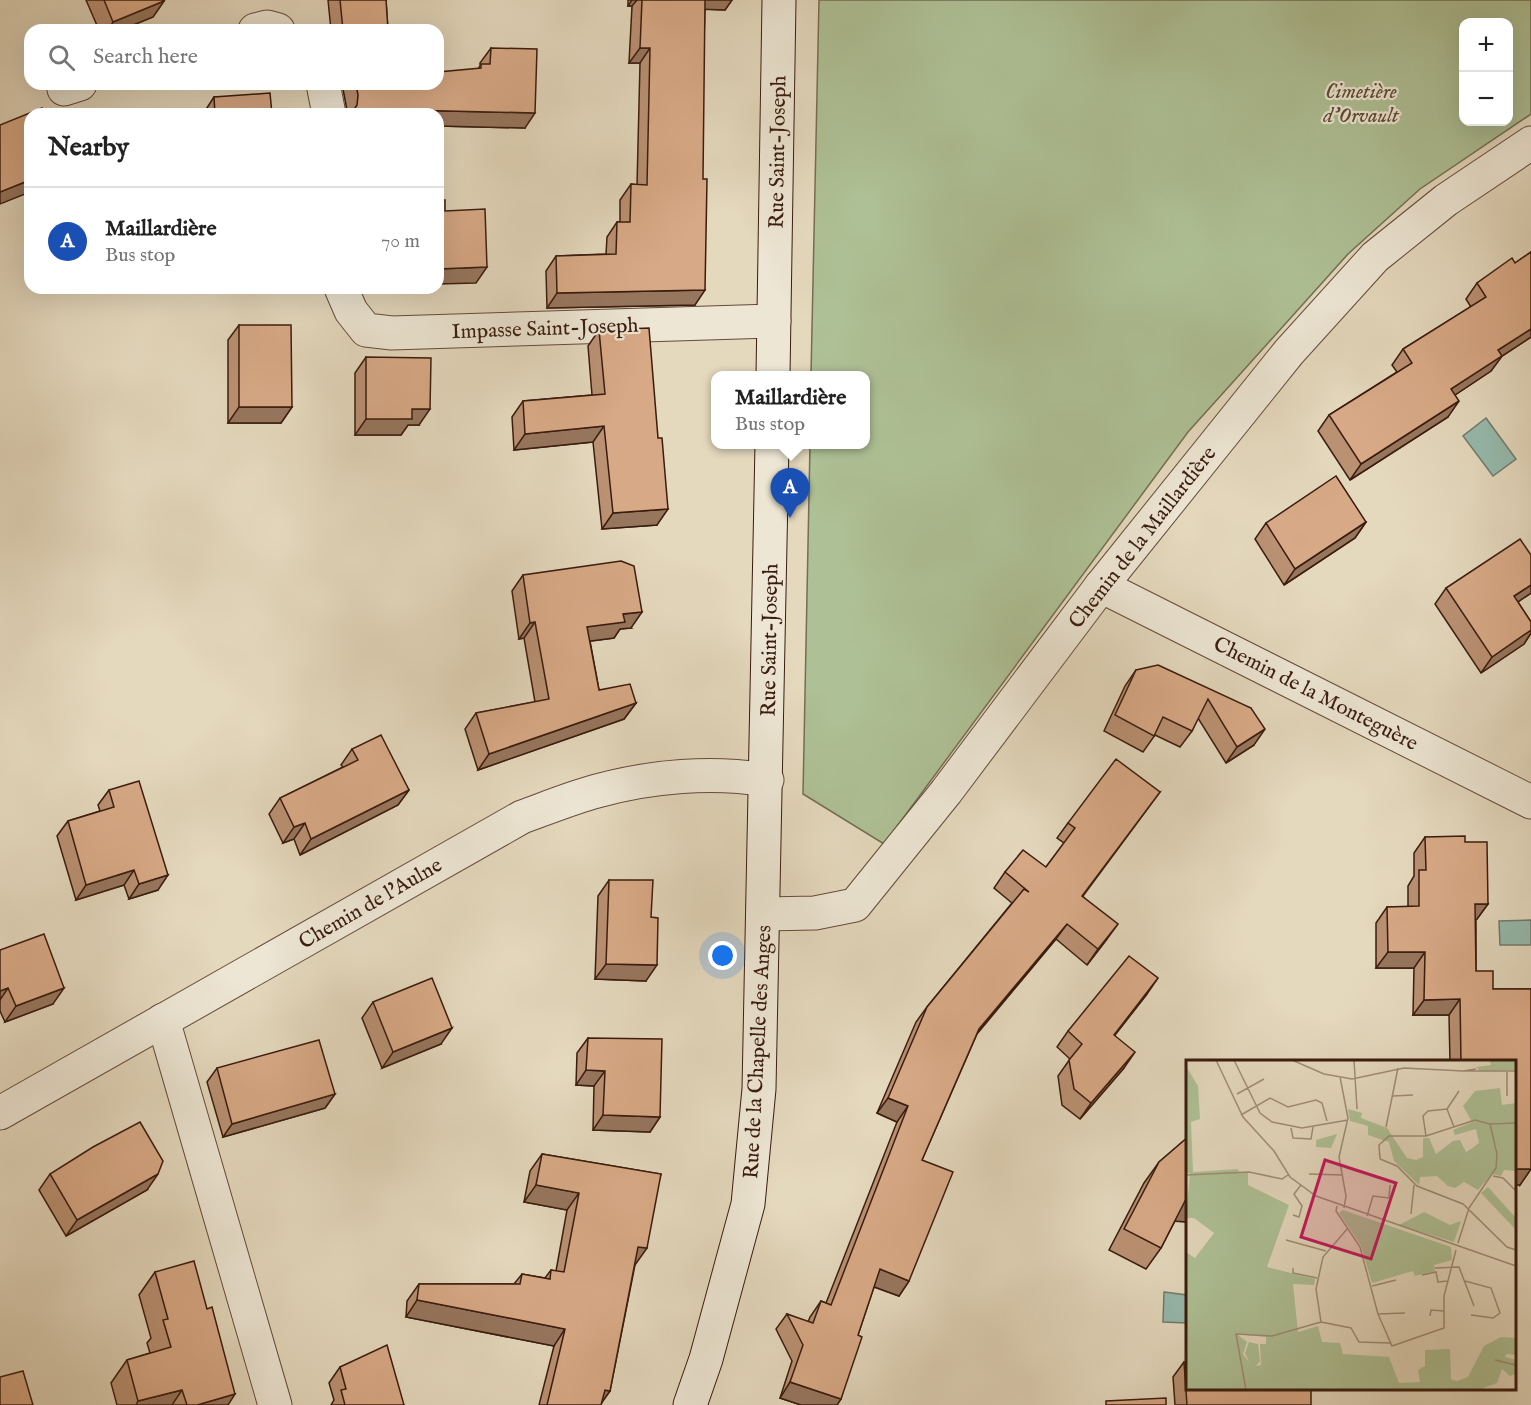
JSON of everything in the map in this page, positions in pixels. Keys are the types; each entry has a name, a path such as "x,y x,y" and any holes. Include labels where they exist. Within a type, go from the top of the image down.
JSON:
{"street":[{"name":"Rue Saint-Joseph","path":"773,371 779,0"},
{"path":"324,90 328,108"},
{"name":"Chemin de la Maillardière","path":"764,914 814,913 855,905 946,792 1101,586 1289,352 1375,257 1446,200 1531,143"},
{"name":"Impasse Saint-Joseph","path":"344,294 351,311 366,330 392,333 774,321"},
{"name":"Rue Saint-Joseph","path":"766,835 772,449"},
{"name":"Chemin de la Monteguère","path":"1101,586 1531,802"},
{"name":"Chemin de l'Aulne","path":"0,1113 522,817 598,791 678,777 737,775 767,780"},
{"name":"Rue de la Chapelle des Anges","path":"690,1405 706,1359 748,1204 759,1089 766,835"},
{"path":"164,1020 275,1405"}],"green space":[{"name":"Cimetière d'Orvault","path":"819,0 1531,0 1531,114 1420,189 1348,254 1188,432 884,844 803,794 810,449 870,449 870,371 811,371"}],"water":[{"path":"1486,418 1516,459 1493,476 1463,436"},
{"path":"1531,920 1531,945 1500,945 1499,921"},
{"path":"1164,1292 1186,1295 1186,1323 1163,1322"}],"building":[{"path":"104,0 164,0 164,1 113,22"},
{"path":"340,0 386,0 388,24 342,24"},
{"path":"642,0 705,0 703,179 707,179 705,290 557,293 556,256 616,254 617,222 630,222 631,184 647,185 650,48 640,48"},
{"path":"491,48 537,49 535,113 444,111 444,108 355,108 357,90 444,90 444,71 481,68 481,64 490,64"},
{"path":"270,93 271,108 215,108 214,97"},
{"path":"24,115 24,182 0,192 0,125"},
{"path":"444,200 445,211 485,209 487,267 444,269"},
{"path":"1531,252 1531,329 1498,350 1502,356 1451,389 1459,401 1361,464 1329,415 1412,363 1403,349 1486,297 1477,283 1512,258 1515,263"},
{"path":"239,325 291,325 292,407 239,407"},
{"path":"649,328 658,438 662,438 668,509 613,513 604,426 525,434 523,401 605,394 599,330"},
{"path":"366,357 431,358 430,409 412,409 412,419 366,419"},
{"path":"1336,476 1366,522 1295,569 1266,523"},
{"path":"1520,539 1531,555 1531,585 1514,596 1531,622 1531,630 1492,657 1446,588"},
{"path":"621,561 634,566 642,612 623,614 625,622 587,627 599,690 630,684 636,703 489,754 476,713 549,699 535,622 530,623 523,575"},
{"path":"1158,665 1251,708 1265,729 1237,747 1208,699 1192,731 1163,717 1154,736 1115,715 1136,670"},
{"path":"381,735 409,790 311,839 305,823 294,827 280,798 358,760 352,749"},
{"path":"1116,759 1160,792 1082,896 1118,924 1098,949 1067,924 979,1029 922,1160 953,1172 909,1281 880,1269 858,1335 862,1337 841,1399 790,1382 803,1345 787,1314 813,1323 821,1301 831,1305 908,1106 888,1098 927,1007 1024,889 1029,892 1005,872 1023,850 1046,867 1075,828 1068,823"},
{"path":"139,781 168,875 139,884 134,870 86,885 68,821 114,807 109,790"},
{"path":"1465,836 1465,842 1487,842 1488,904 1475,904 1476,971 1493,971 1493,989 1531,989 1531,1169 1516,1169 1516,1060 1461,1060 1460,999 1424,1000 1425,952 1388,952 1387,907 1419,906 1419,870 1426,870 1425,837"},
{"path":"609,880 653,880 651,917 658,918 657,965 606,964"},
{"path":"44,934 64,988 16,1006 8,988 0,991 0,950"},
{"path":"1129,956 1158,978 1114,1035 1135,1052 1091,1103 1074,1089 1069,1060 1082,1044 1068,1031"},
{"path":"432,978 452,1028 393,1052 373,1002"},
{"path":"588,1038 662,1039 660,1117 603,1115 605,1071 586,1070"},
{"path":"319,1040 335,1094 232,1124 217,1068"},
{"path":"140,1122 163,1161 158,1174 77,1220 50,1174 93,1147"},
{"path":"1186,1139 1186,1199 1161,1248 1124,1229 1159,1162"},
{"path":"542,1154 661,1174 647,1248 638,1247 610,1391 605,1390 601,1405 547,1405 565,1329 417,1300 419,1284 520,1284 522,1274 550,1279 551,1270 564,1272 579,1193 536,1185"},
{"path":"194,1261 207,1309 212,1307 235,1394 197,1405 187,1405 182,1390 138,1401 127,1360 171,1347 163,1320 168,1319 155,1272"},
{"path":"387,1345 404,1405 345,1405 341,1390 346,1389 340,1367"},
{"path":"1184,1362 1186,1362 1186,1390 1311,1390 1311,1405 1187,1405"},
{"path":"23,1371 33,1405 0,1405 0,1377"},
{"path":"1166,1398 1166,1405 1106,1405 1106,1401"}],"place":[{"name":"Maillardière","path":"790,518"}]}
